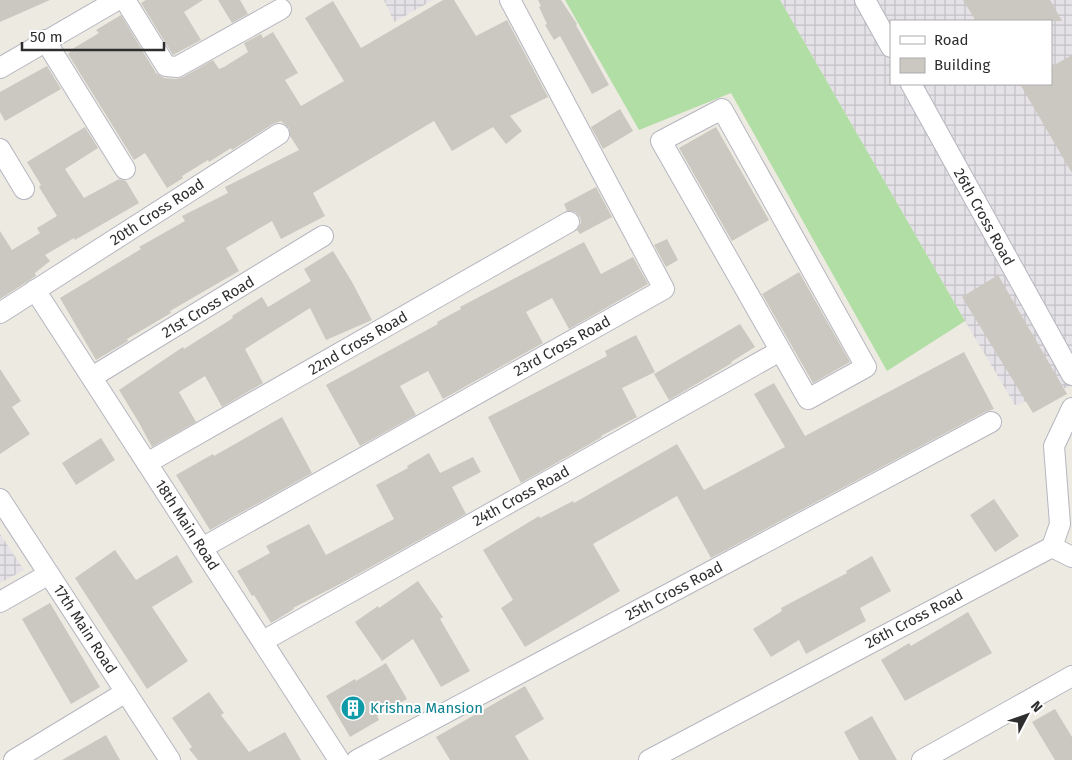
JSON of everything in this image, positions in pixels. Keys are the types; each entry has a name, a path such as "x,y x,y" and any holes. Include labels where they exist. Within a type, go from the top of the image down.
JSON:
{"street":[{"path":"0,68 45,40 117,0"},
{"path":"125,0 166,66 177,67 281,9"},
{"name":"23rd Cross Road","path":"202,548 664,289 510,0"},
{"path":"865,0 890,45"},
{"path":"45,40 125,169"},
{"name":"26th Cross Road","path":"912,85 1072,375"},
{"path":"722,109 866,367 808,399 780,351 661,141 722,109"},
{"name":"20th Cross Road","path":"0,313 279,134"},
{"path":"0,149 24,189"},
{"name":"22nd Cross Road","path":"147,463 569,222"},
{"name":"21st Cross Road","path":"92,378 323,236"},
{"name":"18th Main Road","path":"35,290 339,760"},
{"name":"24th Cross Road","path":"263,641 780,351"},
{"path":"1072,408 1054,446 1060,524 1052,546 1072,557"},
{"name":"25th Cross Road","path":"357,760 991,422"},
{"name":"17th Main Road","path":"0,499 170,760"},
{"name":"26th Cross Road","path":"649,760 1052,546"},
{"path":"0,602 50,574"},
{"path":"922,760 1072,676"},
{"path":"14,760 126,692"}],"shaded area":[{"path":"384,0 433,0 394,22"},
{"path":"780,0 1072,0 1072,386 1015,405"},
{"path":"0,534 24,570 0,583"}],"green space":[{"path":"565,0 780,0 965,321 887,371 731,93 639,130"}],"building":[{"path":"0,0 50,0 0,22"},
{"path":"146,0 203,0 184,12 201,40 173,55 141,3"},
{"path":"218,0 240,0 248,14 232,23"},
{"path":"443,0 454,0 476,36 507,20 548,97 510,116 522,131 506,144 493,127 452,151 434,121 313,193 325,216 281,239 272,221 226,248 239,271 170,311 171,313 96,360 60,298 141,249 139,247 185,221 182,216 228,193 225,187 299,150 290,136 289,128 281,121 232,150 231,148 209,162 208,160 167,188 145,153 134,160 68,54 69,51 99,33 96,30 121,15 156,73 164,78 176,79 213,60 219,69 224,67 248,52 244,43 261,34 263,38 273,32 298,73 285,80 301,106 344,81 305,18 333,1 361,48"},
{"path":"538,0 561,0 577,24 609,85 592,94 560,36 554,40 545,25 547,24 539,7 541,6"},
{"path":"963,0 1050,0 1062,21 1052,20 975,20"},
{"path":"1072,55 1072,173 1021,85 1052,85 1052,66"},
{"path":"47,66 61,89 5,121 0,112 0,92"},
{"path":"620,109 633,131 603,149 591,127"},
{"path":"85,127 98,148 65,169 84,198 119,179 126,181 139,203 45,255 50,261 35,273 36,276 0,299 0,231 12,250 40,233 37,228 57,216 39,187 41,185 27,162"},
{"path":"716,127 769,220 732,241 679,148"},
{"path":"596,187 612,217 580,234 577,230 581,223 580,217 575,212 567,211 564,204"},
{"path":"667,239 678,260 666,267 654,245"},
{"path":"584,242 601,274 633,257 648,284 569,329 552,298 526,312 543,343 443,399 428,371 400,386 416,415 360,446 326,385 438,324 437,322 461,309 460,307"},
{"path":"333,251 372,320 326,340 310,308 245,349 263,383 222,407 205,376 179,392 196,422 152,447 119,390 183,347 184,349 233,318 232,316 262,297 268,307 311,281 304,269"},
{"path":"799,272 850,362 813,383 762,294"},
{"path":"998,275 1067,394 1033,413 962,297"},
{"path":"740,324 755,347 732,363 669,400 654,374"},
{"path":"636,335 655,372 622,388 637,417 521,483 488,417 607,356 605,351"},
{"path":"964,352 994,409 985,412 711,558 677,496 593,544 620,591 525,647 501,608 513,600 483,550 539,516 540,518 573,501 574,503 677,444 704,490 785,447 754,394 774,383 805,436"},
{"path":"0,369 21,401 12,407 30,434 0,454"},
{"path":"282,417 312,473 210,530 176,475 213,454 214,456"},
{"path":"101,438 115,460 76,485 62,463"},
{"path":"429,453 440,473 473,457 481,472 452,487 466,514 293,608 271,623 237,571 270,553 266,546 309,524 326,555 394,519 376,485 408,468 407,466"},
{"path":"994,499 1019,536 995,552 970,515"},
{"path":"115,550 136,580 177,555 193,582 152,607 188,661 147,689 75,578"},
{"path":"872,556 891,591 860,608 866,621 806,654 799,640 771,657 753,629 782,611 781,608 847,573 846,571"},
{"path":"418,581 443,617 440,619 470,671 441,687 413,639 382,661 355,622"},
{"path":"50,603 100,687 71,704 22,619"},
{"path":"968,612 992,653 905,701 881,660 909,643 911,646"},
{"path":"386,663 407,699 377,716 379,720 350,737 326,696"},
{"path":"525,686 544,719 515,736 529,760 450,760 436,737"},
{"path":"209,692 224,713 221,715 249,752 285,732 301,760 198,760 189,749 192,747 172,718"},
{"path":"1055,709 1072,737 1072,760 1055,760 1032,722"},
{"path":"872,716 897,760 859,760 844,732"},
{"path":"106,735 120,760 62,760"}],"place":[{"name":"Krishna Mansion","path":"353,708"}]}
